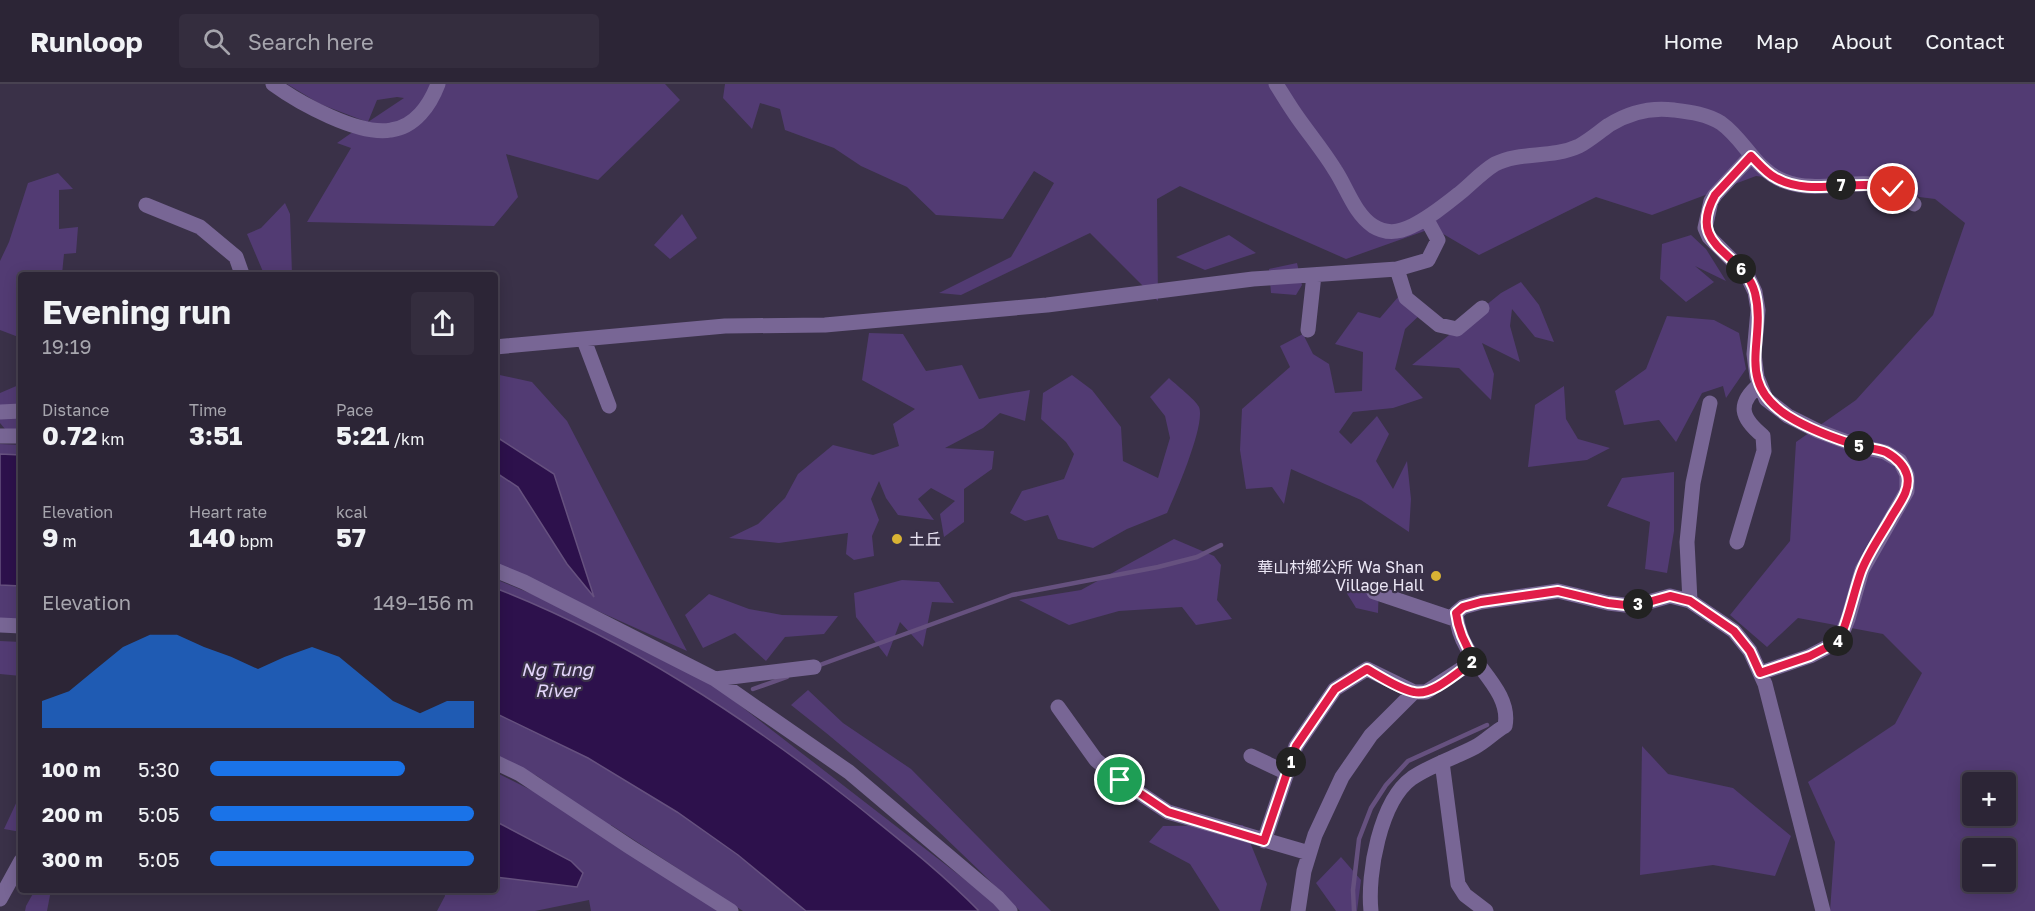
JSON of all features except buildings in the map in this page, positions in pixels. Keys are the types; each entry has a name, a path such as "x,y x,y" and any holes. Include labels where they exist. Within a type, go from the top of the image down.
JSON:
{"street":[{"path":"273,84 288,95 338,120 371,130 393,130 416,119 433,99 438,84"},
{"path":"1276,84 1338,173 1361,214 1381,230 1395,232 1426,218 1444,206 1480,175 1504,160 1549,155 1573,148 1588,141 1616,121 1649,110 1674,110 1710,117 1728,129 1770,174 1789,183 1814,187 1857,184 1889,187 1897,190 1914,204"},
{"path":"1751,156 1711,201 1705,228 1709,237 1747,275 1755,292 1758,310 1754,354 1757,377 1766,399 1788,416 1828,435 1858,446 1885,452 1900,461 1907,475 1907,491 1862,570 1839,641 1810,656 1760,673"},
{"path":"147,206 200,227 236,257 241,272"},
{"path":"498,347 725,326 825,325 1047,305 1253,279 1398,269 1428,260 1438,240 1426,218"},
{"path":"1398,269 1406,298 1439,325 1456,329 1482,308"},
{"path":"1308,330 1314,275"},
{"path":"584,340 609,406"},
{"path":"1737,542 1764,451 1763,436 1748,424 1744,402 1749,393 1760,384"},
{"path":"1690,601 1687,542 1690,506 1710,403"},
{"path":"0,412 18,411"},
{"path":"0,436 18,436"},
{"path":"498,571 525,582 715,679 849,772 998,897 1011,911"},
{"path":"1371,911 1371,867 1382,827 1395,798 1411,779 1477,746 1504,726 1507,716 1501,696 1466,647 1456,613 1472,604 1558,591 1625,605 1645,603 1670,596 1690,601 1734,631 1750,651 1765,684 1823,911"},
{"path":"1374,592 1457,620"},
{"path":"0,625 18,626"},
{"path":"1264,841 1296,746 1335,689 1367,669 1414,692 1426,692 1475,660"},
{"path":"715,679 814,667"},
{"path":"1298,911 1309,853 1342,777 1371,735 1414,692"},
{"path":"1058,708 1096,760 1120,780 1168,812 1309,853"},
{"path":"1251,756 1287,773"},
{"path":"1442,762 1458,884 1465,895 1486,911"},
{"path":"498,763 520,774 731,911"},
{"path":"0,899 18,866"}],"shaded area":[{"path":"287,84 665,84 680,100 598,180 506,154 518,197 494,226 307,222 351,148 337,143 367,122 320,104","holes":["404,98 368,122 377,100"]},
{"path":"725,84 2035,84 2035,911 1830,911 1835,842 1808,782 1895,724 1922,673 1883,634 1798,618 1767,647 1730,615 1790,541 1796,442 1856,400 1933,315 1965,223 1935,199 1756,176 1652,215 1596,197 1479,255 1433,228 1346,259 1180,186 1157,199 1158,301 1090,233 961,295 939,293 1011,257 1054,183 1034,171 1003,219 936,215 907,187 861,166 834,148 785,130 780,109 760,103 752,129 723,98"},
{"path":"58,173 73,189 59,190 59,229 78,227 76,253 64,254 62,272 18,272 18,337 0,330 0,261 9,242 28,183"},
{"path":"285,203 290,214 292,272 263,272 247,234 261,228"},
{"path":"682,214 697,238 670,259 654,245"},
{"path":"1229,235 1256,253 1205,270 1176,257"},
{"path":"1691,235 1706,249 1726,281 1695,266 1714,282 1686,302 1660,279 1662,244"},
{"path":"1297,263 1302,285 1296,295 1271,293 1269,269"},
{"path":"1521,282 1539,305 1554,342 1535,337 1512,309 1510,326 1520,362 1482,343 1494,374 1491,400 1459,368 1412,365 1501,293"},
{"path":"1405,289 1423,312 1405,329 1395,369 1423,398 1393,408 1353,412 1339,432 1351,444 1377,416 1389,434 1376,461 1393,489 1407,461 1411,499 1409,532 1361,500 1291,469 1284,504 1272,487 1246,489 1240,450 1242,409 1290,367 1280,346 1303,334 1313,354 1329,364 1335,393 1362,391 1363,352 1335,344 1358,312 1380,318"},
{"path":"1667,316 1714,320 1739,333 1746,369 1726,398 1723,386 1702,393 1676,442 1659,420 1624,425 1615,391 1646,369"},
{"path":"869,333 903,334 926,371 962,365 979,399 1030,390 1025,421 1000,413 983,428 945,448 994,451 992,469 964,489 964,522 944,537 940,514 955,501 931,488 918,499 934,520 898,515 886,498 879,481 871,499 879,520 872,536 874,556 854,560 846,554 848,533 779,543 729,538 758,524 785,498 798,474 833,445 873,455 899,446 893,424 915,409 862,380"},
{"path":"498,375 532,382 567,421 687,651 498,566"},
{"path":"1072,375 1092,390 1121,427 1123,461 1158,478 1170,438 1165,416 1150,397 1169,378 1199,407 1200,416 1194,443 1167,513 1127,529 1093,548 1058,539 1048,515 1025,521 1010,513 1022,491 1064,479 1074,454 1066,442 1041,419 1043,393"},
{"path":"18,385 18,429 5,429 0,423 0,393"},
{"path":"1564,386 1566,419 1578,439 1610,448 1587,460 1528,467 1535,405"},
{"path":"0,444 18,445 18,455 0,454"},
{"path":"1674,472 1674,531 1667,573 1645,569 1650,522 1607,506 1622,478"},
{"path":"1174,539 1214,556 1221,565 1217,600 1232,619 1196,625 1182,607 1119,611 1069,625 1019,600 1081,590"},
{"path":"498,580 542,598 715,686 990,899 1001,911 979,911 868,815 752,727 691,687 628,650 562,617 498,589"},
{"path":"902,580 939,582 954,603 932,602 923,647 900,622 887,657 856,617 854,593"},
{"path":"1340,582 1379,582 1378,613 1356,608"},
{"path":"0,585 18,586 18,624 0,623"},
{"path":"709,594 749,609 782,615 838,616 824,634 785,637 766,661 735,633 703,648 685,615"},
{"path":"0,641 18,642 18,676 0,674"},
{"path":"808,690 843,723 911,769 1051,911 1020,911 909,804 791,705"},
{"path":"498,714 588,758 677,812 738,855 806,911 743,911 611,825 606,835 724,911 591,911 589,900 535,911 437,911 444,893 498,893 498,774 535,792 563,794 537,776 498,757"},
{"path":"1642,746 1668,774 1733,788 1791,836 1775,876 1713,865 1640,875"},
{"path":"18,799 18,831 4,829"},
{"path":"1243,825 1267,884 1260,911 1220,911 1190,864 1149,842 1163,826"},
{"path":"1341,857 1361,880 1357,911 1336,911 1316,883"},
{"path":"33,893 50,893 47,911 25,911"}],"water":[{"path":"498,438 554,474 594,597 567,564 518,487 498,474"},
{"path":"0,454 18,455 18,586 0,585"},
{"name":"Ng Tung River","path":"498,589 591,631 683,682 727,711 855,804 934,869 979,911 806,911 738,855 677,812 588,758 498,714"},
{"path":"498,823 571,861 583,873 577,887 498,877"}],"waterway":[{"path":"817,666 1012,595 1158,567 1197,557 1221,545"},
{"path":"753,689 787,677"},
{"path":"1354,911 1353,890 1359,839 1371,808 1386,785 1408,761 1487,725"}],"place":[{"name":"土丘","path":"897,539"},
{"name":"華山村鄉公所 Wa Shan Village Hall","path":"1436,576"}],"route":[{"path":"1120,780 1168,812 1264,841 1296,746 1335,689 1367,669 1414,692 1426,692 1438,686 1475,660 1466,647 1457,624 1456,613 1463,607 1481,602 1558,591 1625,605 1645,603 1670,596 1690,601 1734,631 1750,651 1760,673 1810,656 1839,641 1862,570 1907,491 1907,475 1900,461 1885,452 1858,446 1818,431 1788,416 1766,399 1757,377 1754,354 1758,310 1755,292 1747,275 1709,237 1705,228 1711,201 1727,180 1751,156 1770,174 1789,183 1814,187 1868,185 1893,189"}]}
